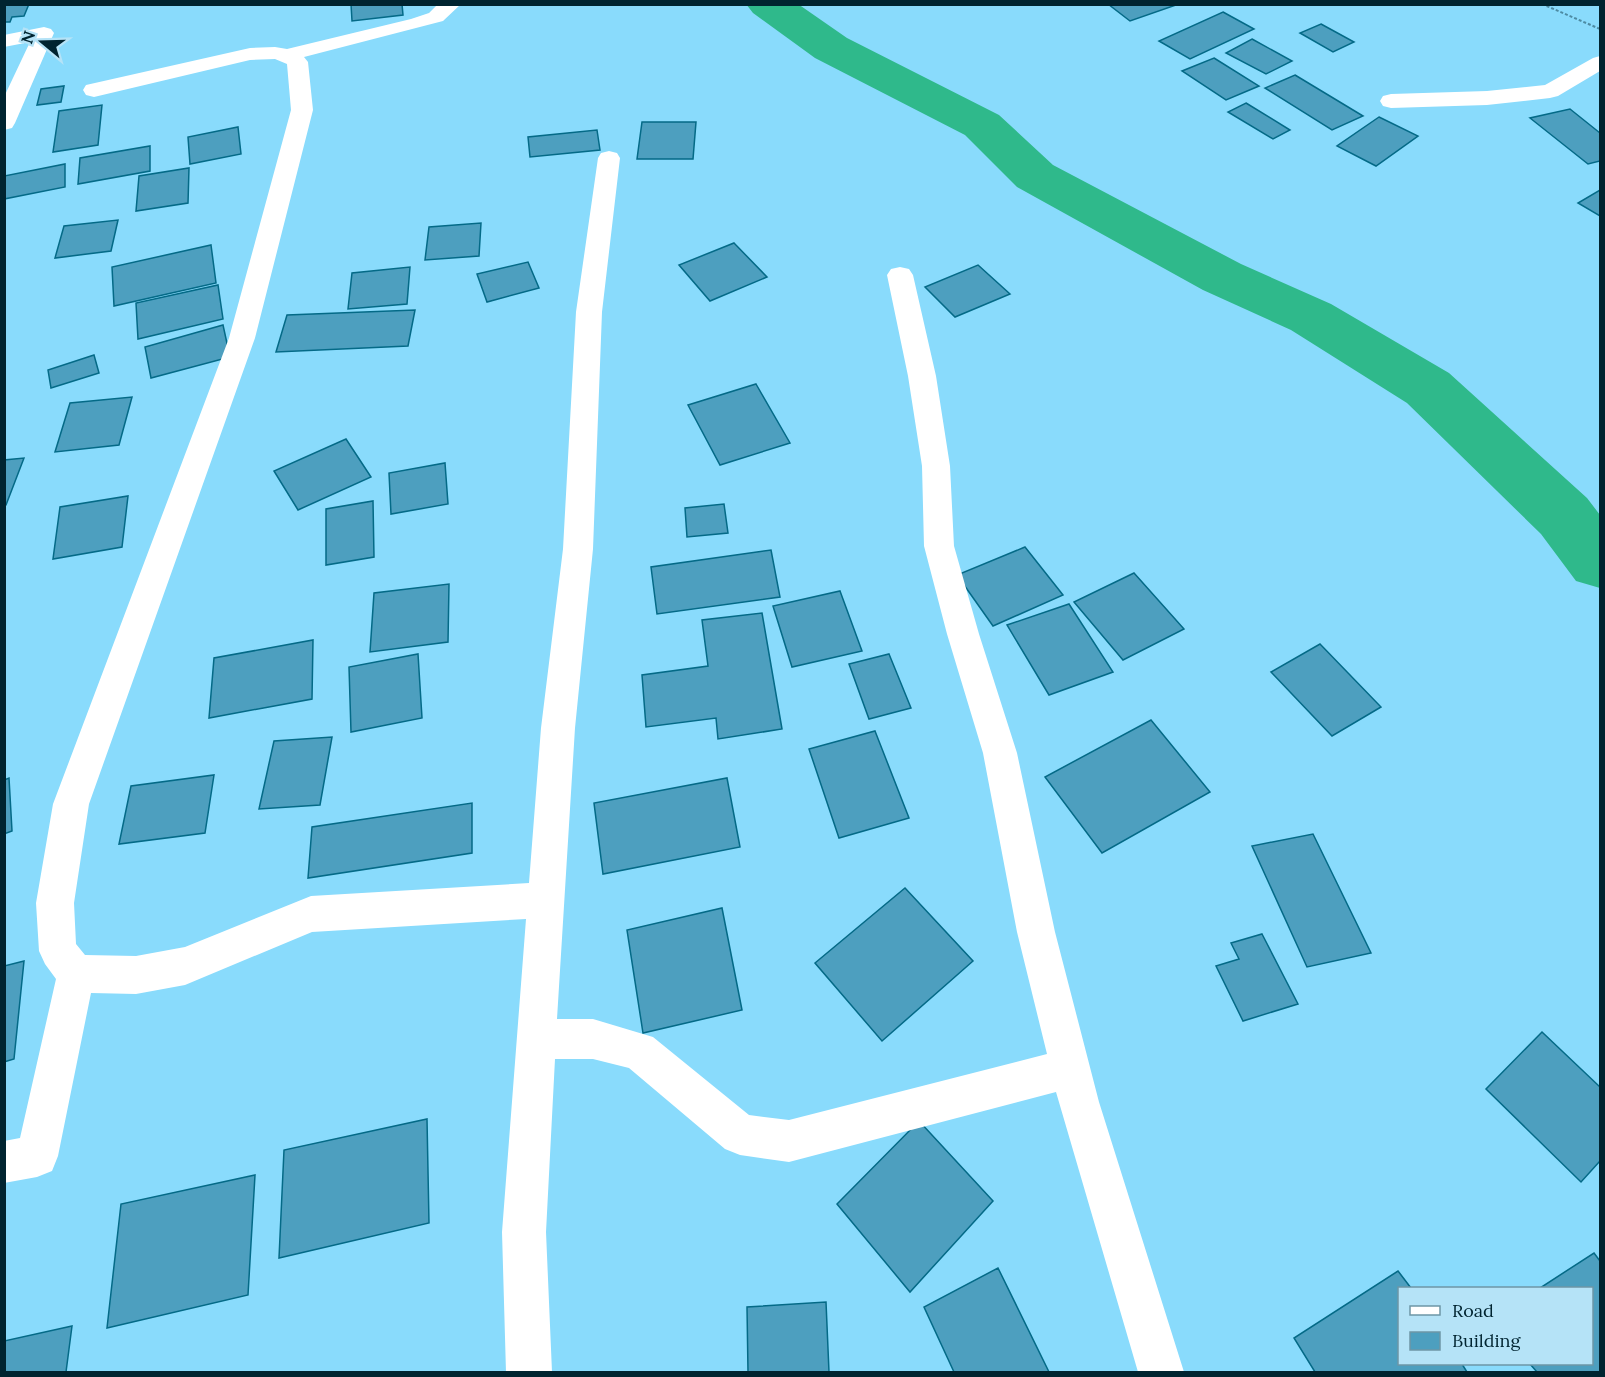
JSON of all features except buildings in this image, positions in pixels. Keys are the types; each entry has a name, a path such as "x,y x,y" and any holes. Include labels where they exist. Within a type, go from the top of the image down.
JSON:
{"street":[{"path":"94,90 250,54 289,55 418,23 436,17 451,4"},
{"path":"4,41 44,33 4,123"},
{"path":"76,974 58,951 55,903 71,804 242,338 302,110 297,62 289,55"},
{"path":"1391,101 1487,98 1550,91 1600,62"},
{"path":"529,1372 524,1232 536,1039 558,728 578,549 590,312 609,158"},
{"path":"900,274 922,376 936,466 939,546 963,634 1000,753 1036,932 1070,1068 1161,1372"},
{"path":"76,974 136,975 185,966 311,914 546,900"},
{"path":"4,1162 37,1156 76,974"},
{"path":"536,1039 593,1039 639,1051 740,1134 789,1142 1070,1068"}],"path":[{"path":"1542,4 1600,29"}],"waterway":[{"path":"768,4 831,48 982,125 1035,176 1222,277 1311,317 1428,388 1564,516 1600,562"}]}
